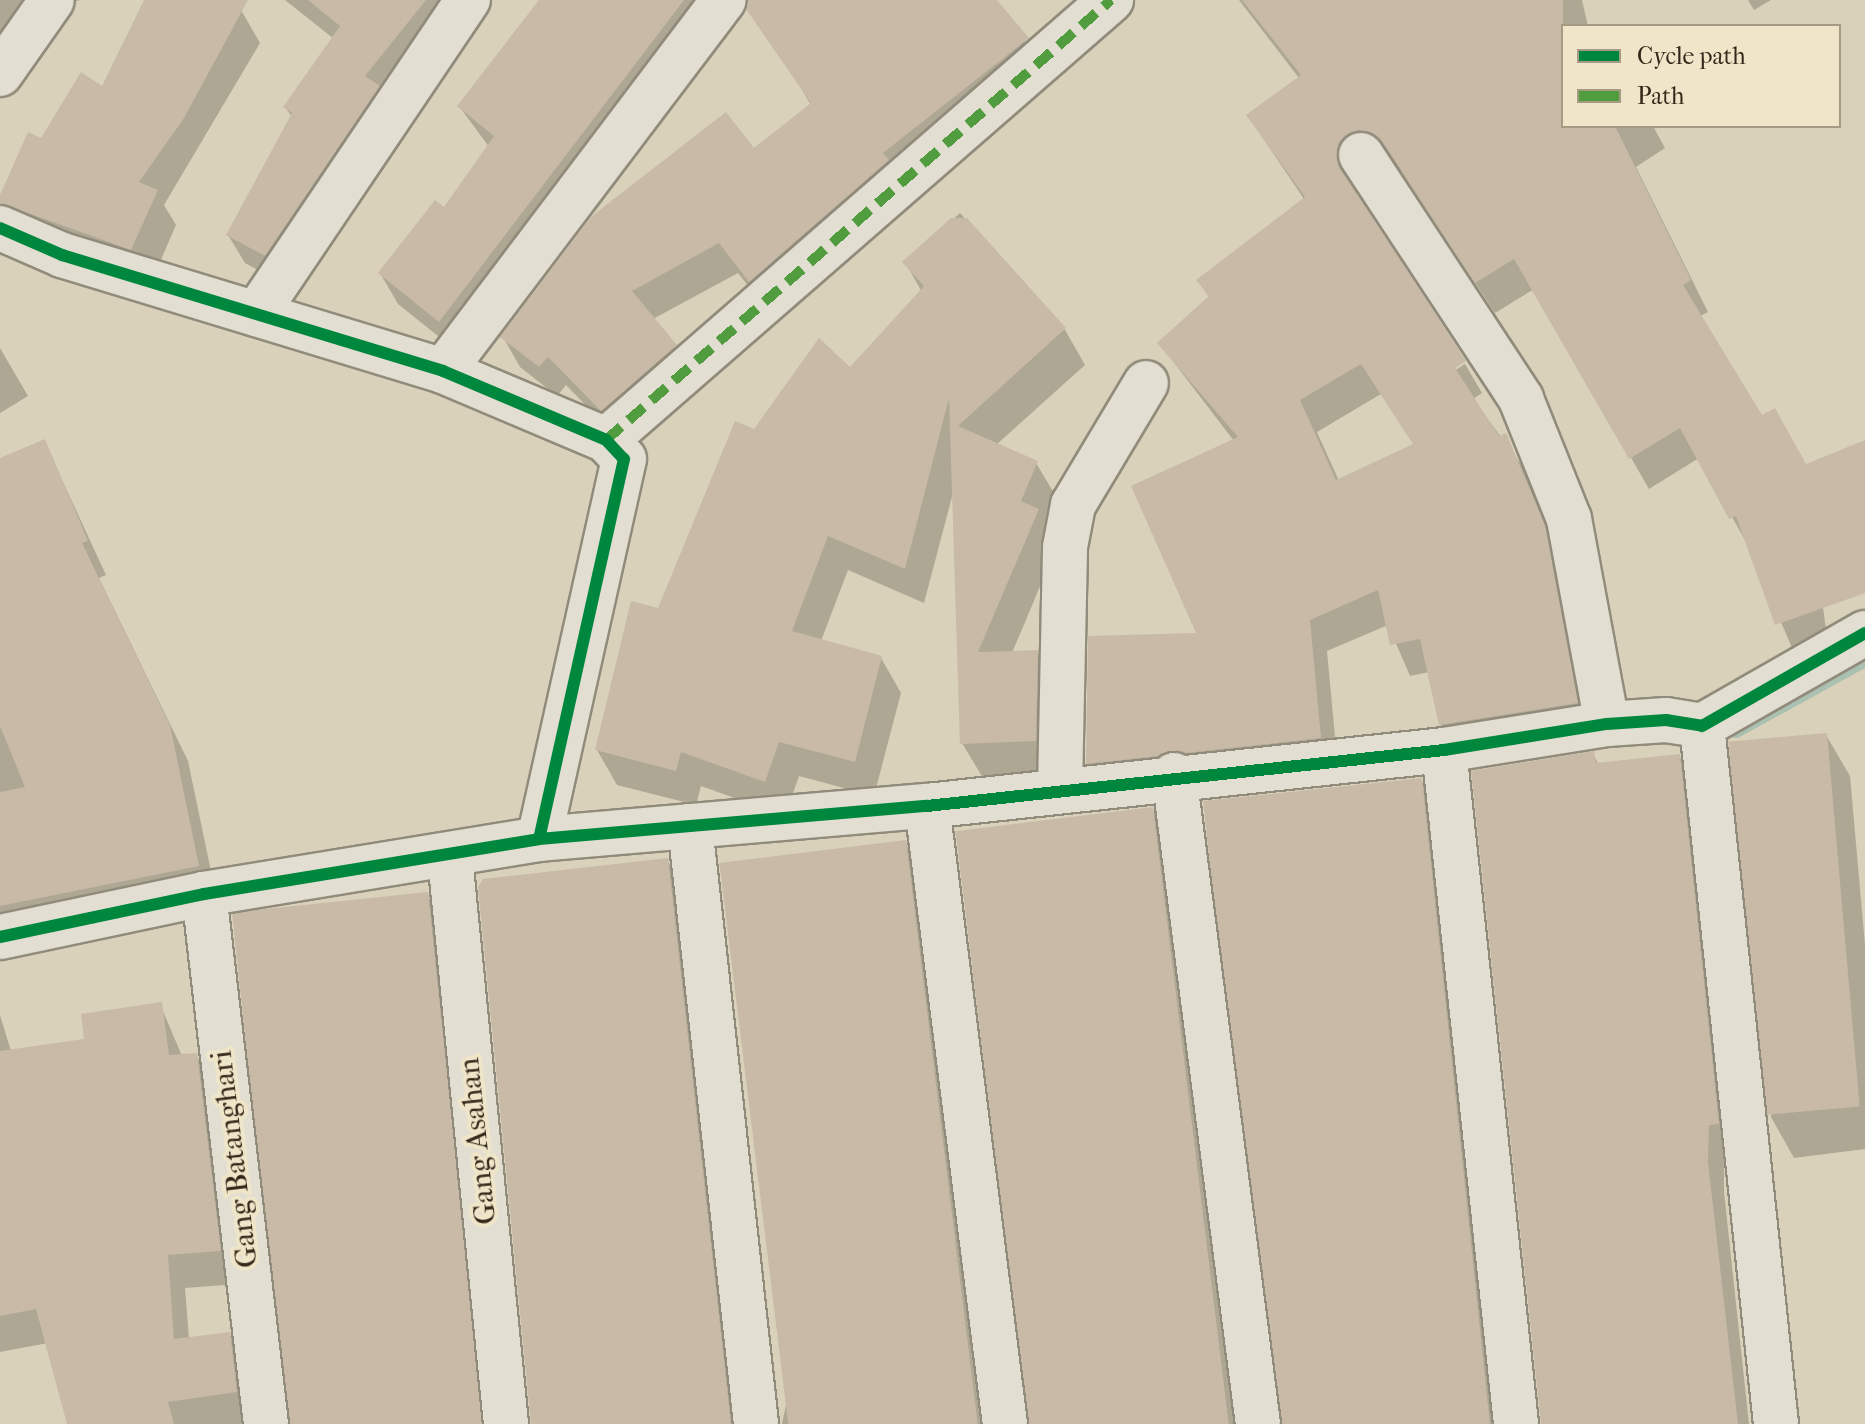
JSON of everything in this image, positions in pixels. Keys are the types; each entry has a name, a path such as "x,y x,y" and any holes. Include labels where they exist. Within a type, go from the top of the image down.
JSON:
{"street":[{"path":"0,74 52,0"},
{"path":"256,314 468,0"},
{"path":"443,371 724,0"},
{"path":"606,440 1111,0"},
{"path":"1361,155 1527,413 1569,519 1607,724"},
{"path":"0,228 62,255 443,371 606,440 624,459 623,481 539,839"},
{"path":"1060,788 1065,547 1073,505 1146,383"},
{"path":"0,937 204,894 450,858 539,839 927,806 1174,775 1444,750 1607,724 1666,720 1702,726 1865,633"},
{"path":"1702,726 1776,1424"},
{"path":"1444,750 1516,1424"},
{"path":"1174,775 1258,1424"},
{"path":"927,806 1005,1424"},
{"path":"690,826 756,1424"},
{"name":"Gang Asahan","path":"450,858 506,1424"},
{"name":"Gang Batanghari","path":"204,894 266,1424"}],"building":[{"path":"144,0 248,0 184,118 139,182 158,190 131,250 0,203 0,195 28,132 41,138 81,72 102,86"},
{"path":"308,0 426,0 365,76 380,86 265,256 226,235 292,113 283,107 340,26"},
{"path":"539,0 684,0 439,322 378,273 435,200 444,207 494,136 457,106"},
{"path":"748,0 997,0 1029,38 883,153 889,160 749,282 719,243 632,291 677,345 601,411 548,357 539,367 500,337 592,216 726,112 754,148 811,103 746,9"},
{"path":"1242,0 1563,0 1561,128 1616,128 1691,280 1683,285 1762,415 1775,408 1806,464 1865,440 1865,593 1775,625 1736,516 1729,519 1680,428 1629,459 1514,259 1475,283 1382,141 1359,130 1338,144 1340,168 1466,361 1455,368 1499,436 1506,433 1545,525 1578,703 1439,725 1420,639 1390,645 1378,590 1310,620 1321,738 1086,764 1088,636 1196,633 1131,486 1238,437 1157,343 1209,296 1196,280 1305,197 1246,115 1301,75","holes":["1361,364 1413,444 1336,480 1300,400"]},
{"path":"951,218 967,218 1066,328 958,426 1038,461 1021,501 1039,509 978,652 1038,650 1036,741 960,744 949,398 905,569 828,536 792,631 882,656 855,762 779,742 765,782 681,752 676,771 595,750 631,601 658,608 735,421 754,429 819,338 850,367 924,286 902,262"},
{"path":"45,439 88,541 82,543 170,725 199,866 0,906 0,792 25,787 0,726 0,458"},
{"path":"1827,733 1860,1107 1761,1115 1728,742"},
{"path":"1594,751 1596,763 1680,754 1719,1124 1709,1125 1708,1162 1738,1424 1541,1424 1471,771"},
{"path":"1422,778 1490,1424 1269,1424 1203,801"},
{"path":"1153,807 1229,1424 1028,1424 955,831"},
{"path":"906,840 978,1424 788,1424 719,863"},
{"path":"668,858 731,1424 531,1424 478,887 483,879"},
{"path":"428,892 484,1424 286,1424 232,913"},
{"path":"162,1002 169,1055 197,1053 221,1251 168,1255 174,1339 230,1332 237,1392 168,1402 174,1424 67,1424 36,1309 0,1316 0,1051 84,1039 81,1014"}],"waterway":[{"path":"1736,731 1865,660"}],"marked path":[{"path":"606,440 1111,0"}],"cycle path":[{"path":"0,228 62,255 443,371 606,440 624,459 539,839"},
{"path":"0,937 204,894 539,839 927,806 1444,750 1607,724 1666,720 1702,726 1865,633"}]}
